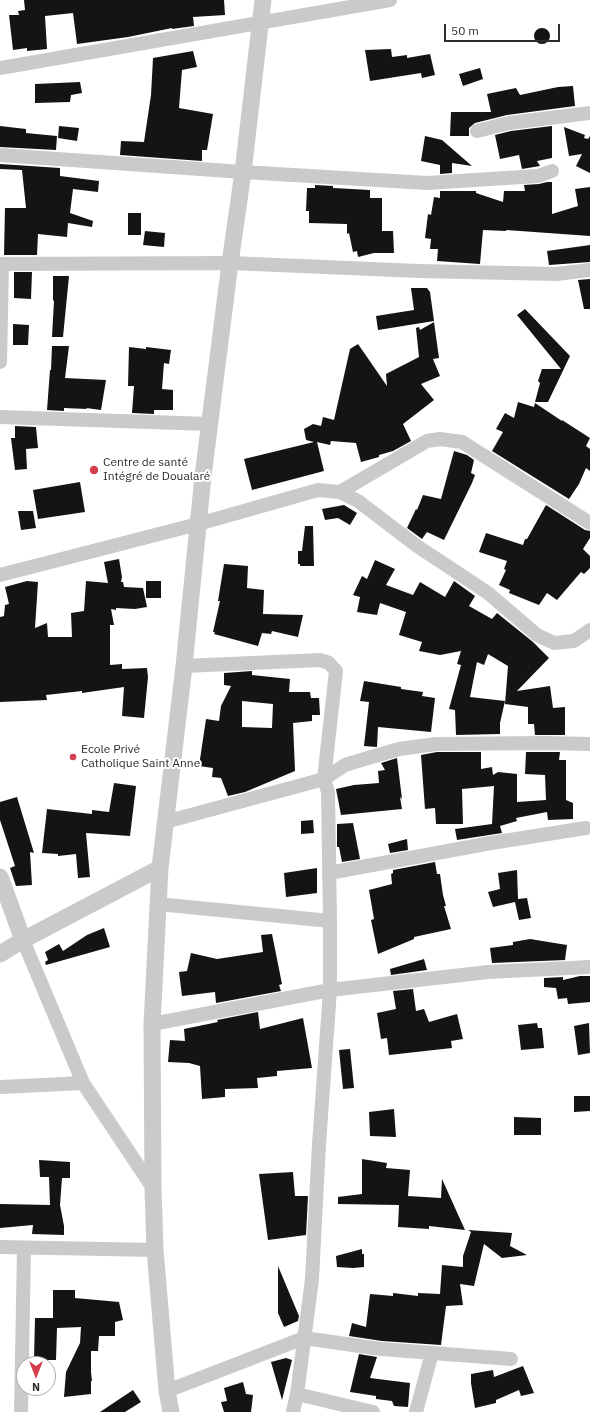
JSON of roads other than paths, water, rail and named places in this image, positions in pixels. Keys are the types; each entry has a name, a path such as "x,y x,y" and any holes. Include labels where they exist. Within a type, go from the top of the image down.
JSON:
{"street":[{"path":"168,1411 168,1391 155,1250 153,1188 152,1024 160,868 184,666 198,524 230,263 243,172 263,0"},
{"path":"0,68 390,0"},
{"path":"477,131 509,123 590,113"},
{"path":"0,155 426,183 538,176 552,171"},
{"path":"0,362 1,264 230,263 419,271 556,274 590,270"},
{"path":"0,417 210,424"},
{"path":"340,492 427,441 440,439 462,442 590,523"},
{"path":"0,574 198,524 318,490 340,492 358,501 417,546 488,593 537,635 554,643 574,641 590,630"},
{"path":"184,666 320,660 329,663 336,671 324,779 328,792 330,990 319,1144 312,1279 297,1394 293,1412"},
{"path":"165,822 324,779 345,765 400,749 436,744 590,744"},
{"path":"329,873 491,843 586,828"},
{"path":"0,954 23,940 160,868"},
{"path":"0,877 23,940 84,1083 153,1188"},
{"path":"158,904 330,921"},
{"path":"152,1024 330,990 488,972 590,967"},
{"path":"0,1086 84,1083"},
{"path":"0,1247 155,1250"},
{"path":"21,1412 24,1248"},
{"path":"168,1391 304,1338 381,1349 511,1359"},
{"path":"416,1412 432,1353"},
{"path":"297,1394 373,1412"}],"place":[{"name":"Centre de santé Intégré de Doualaré","path":"94,470"},
{"name":"Ecole Privé Catholique Saint Anne","path":"73,757"}]}
